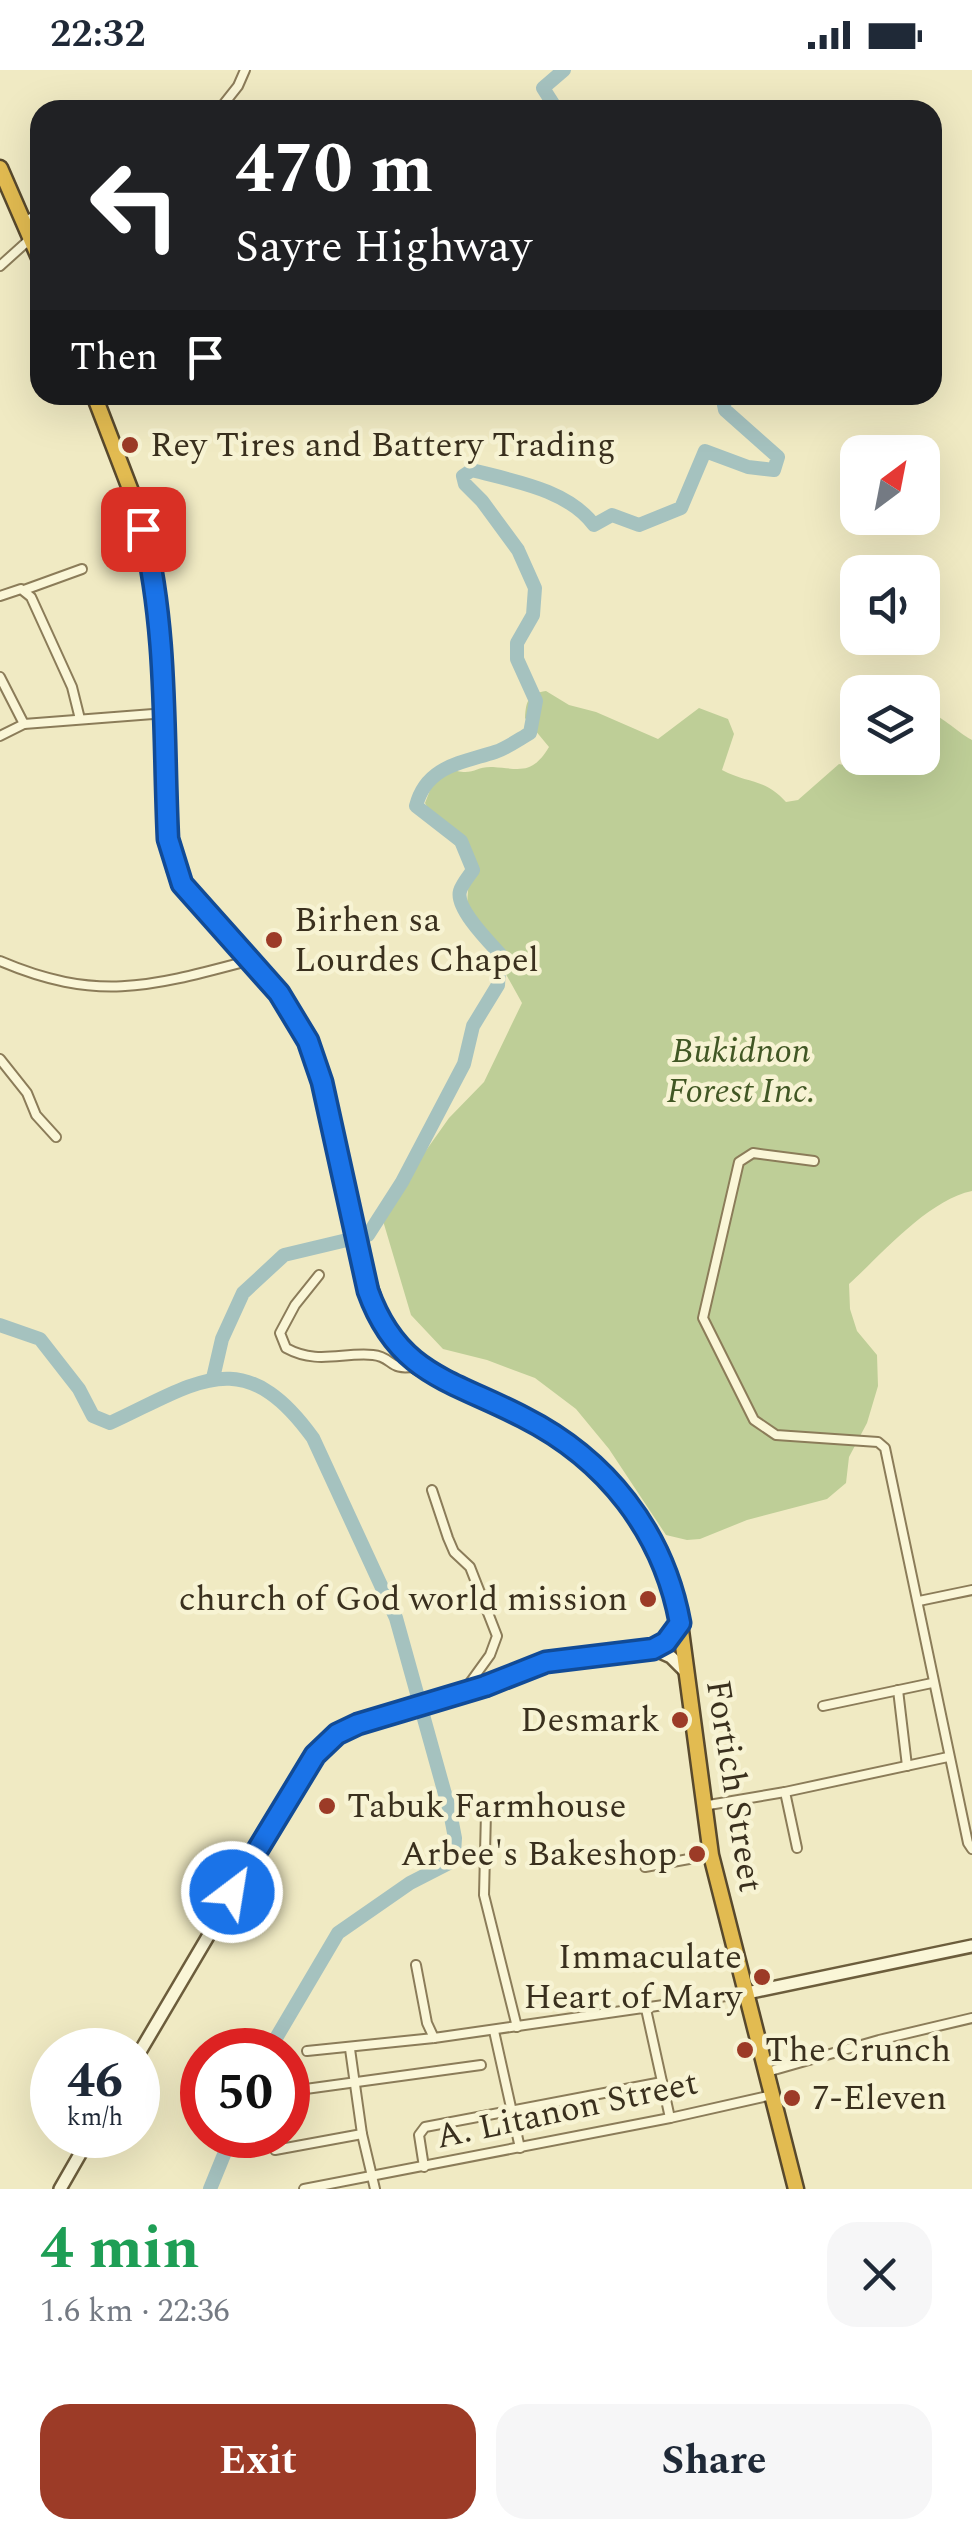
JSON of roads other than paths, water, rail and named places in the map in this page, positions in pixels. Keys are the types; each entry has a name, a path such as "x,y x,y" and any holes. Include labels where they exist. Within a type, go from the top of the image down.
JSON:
{"highway":[{"path":"0,168 30,236"},
{"name":"Fortich Street","path":"98,405 136,507 159,611 168,839 175,870 192,897 289,1006 312,1051 352,1210 359,1255 380,1321 400,1350 418,1366 540,1426 602,1474 623,1495 656,1544 680,1623 712,1855 796,2189"}],"main road":[{"path":"154,2028 315,1755 337,1734 546,1662 653,1649 666,1642 680,1623"},
{"path":"653,1649 686,1672"},
{"path":"746,1993 972,1946"},
{"path":"60,2189 78,2158"}],"street":[{"path":"227,100 245,70"},
{"path":"24,222 30,219"},
{"path":"0,266 30,239"},
{"path":"0,596 82,569"},
{"path":"24,590 31,597 72,687 80,719"},
{"path":"0,678 24,724"},
{"path":"0,736 24,724 166,714"},
{"path":"0,961 59,981 99,988 170,980 251,960"},
{"path":"0,1059 27,1093 36,1115 56,1137"},
{"path":"814,1161 753,1154 739,1162 703,1318 754,1420 764,1428 776,1436 872,1441 881,1442 885,1448 948,1757 972,1849"},
{"path":"319,1275 295,1305 280,1334 286,1348 302,1355 334,1358 374,1355 398,1369 418,1366"},
{"path":"432,1490 454,1552 470,1567 497,1636 490,1655 455,1696"},
{"path":"919,1602 972,1590"},
{"path":"823,1706 932,1683"},
{"path":"898,1690 907,1766"},
{"path":"703,1806 948,1757"},
{"path":"785,1792 797,1848"},
{"path":"486,1812 484,1894 517,2027"},
{"path":"646,1867 712,1855"},
{"path":"416,1965 426,2022 434,2038"},
{"path":"310,2051 646,2010 746,1993"},
{"path":"646,2010 670,2118"},
{"path":"767,2072 972,2018"},
{"path":"494,2030 520,2148"},
{"path":"350,2049 362,2134 376,2189"},
{"path":"310,2088 480,2065"},
{"path":"424,2167 419,2135 422,2129 662,2082"},
{"name":"A. Litanon Street","path":"304,2189 772,2095"},
{"path":"310,2144 362,2134"}],"waterway":[{"path":"551,100 543,88 564,70"},
{"path":"213,1378 222,1339 243,1293 284,1255 368,1235 402,1182 464,1064 473,1026 498,985 500,954 474,924 460,898 461,888 473,870 461,841 416,806 436,774 499,750 530,733 536,701 517,659 517,643 533,615 535,588 518,550 465,484 463,476 472,470 538,488 569,503 594,525 612,515 639,525 681,508 705,451 748,467 774,470 778,457 724,405"},
{"path":"0,1325 40,1339 79,1389 93,1416 110,1423 169,1395 218,1379 241,1380 264,1389 288,1408 313,1438 396,1618 450,1812 454,1853 449,1863 410,1883 338,1933 282,2028"},
{"path":"210,2189 223,2158"}],"place":[{"name":"Rey Tires and Battery Trading","path":"130,445"},
{"name":"Birhen sa Lourdes Chapel","path":"274,940"},
{"name":"church of God world mission","path":"648,1599"},
{"name":"Desmark","path":"680,1720"},
{"name":"Tabuk Farmhouse","path":"327,1806"},
{"name":"Arbee's Bakeshop","path":"697,1854"},
{"name":"Immaculate Heart of Mary","path":"762,1977"},
{"name":"The Crunch","path":"745,2050"},
{"name":"7-Eleven","path":"792,2098"}],"park label":[{"name":"Bukidnon Forest Inc.","path":"741,1071"}]}
